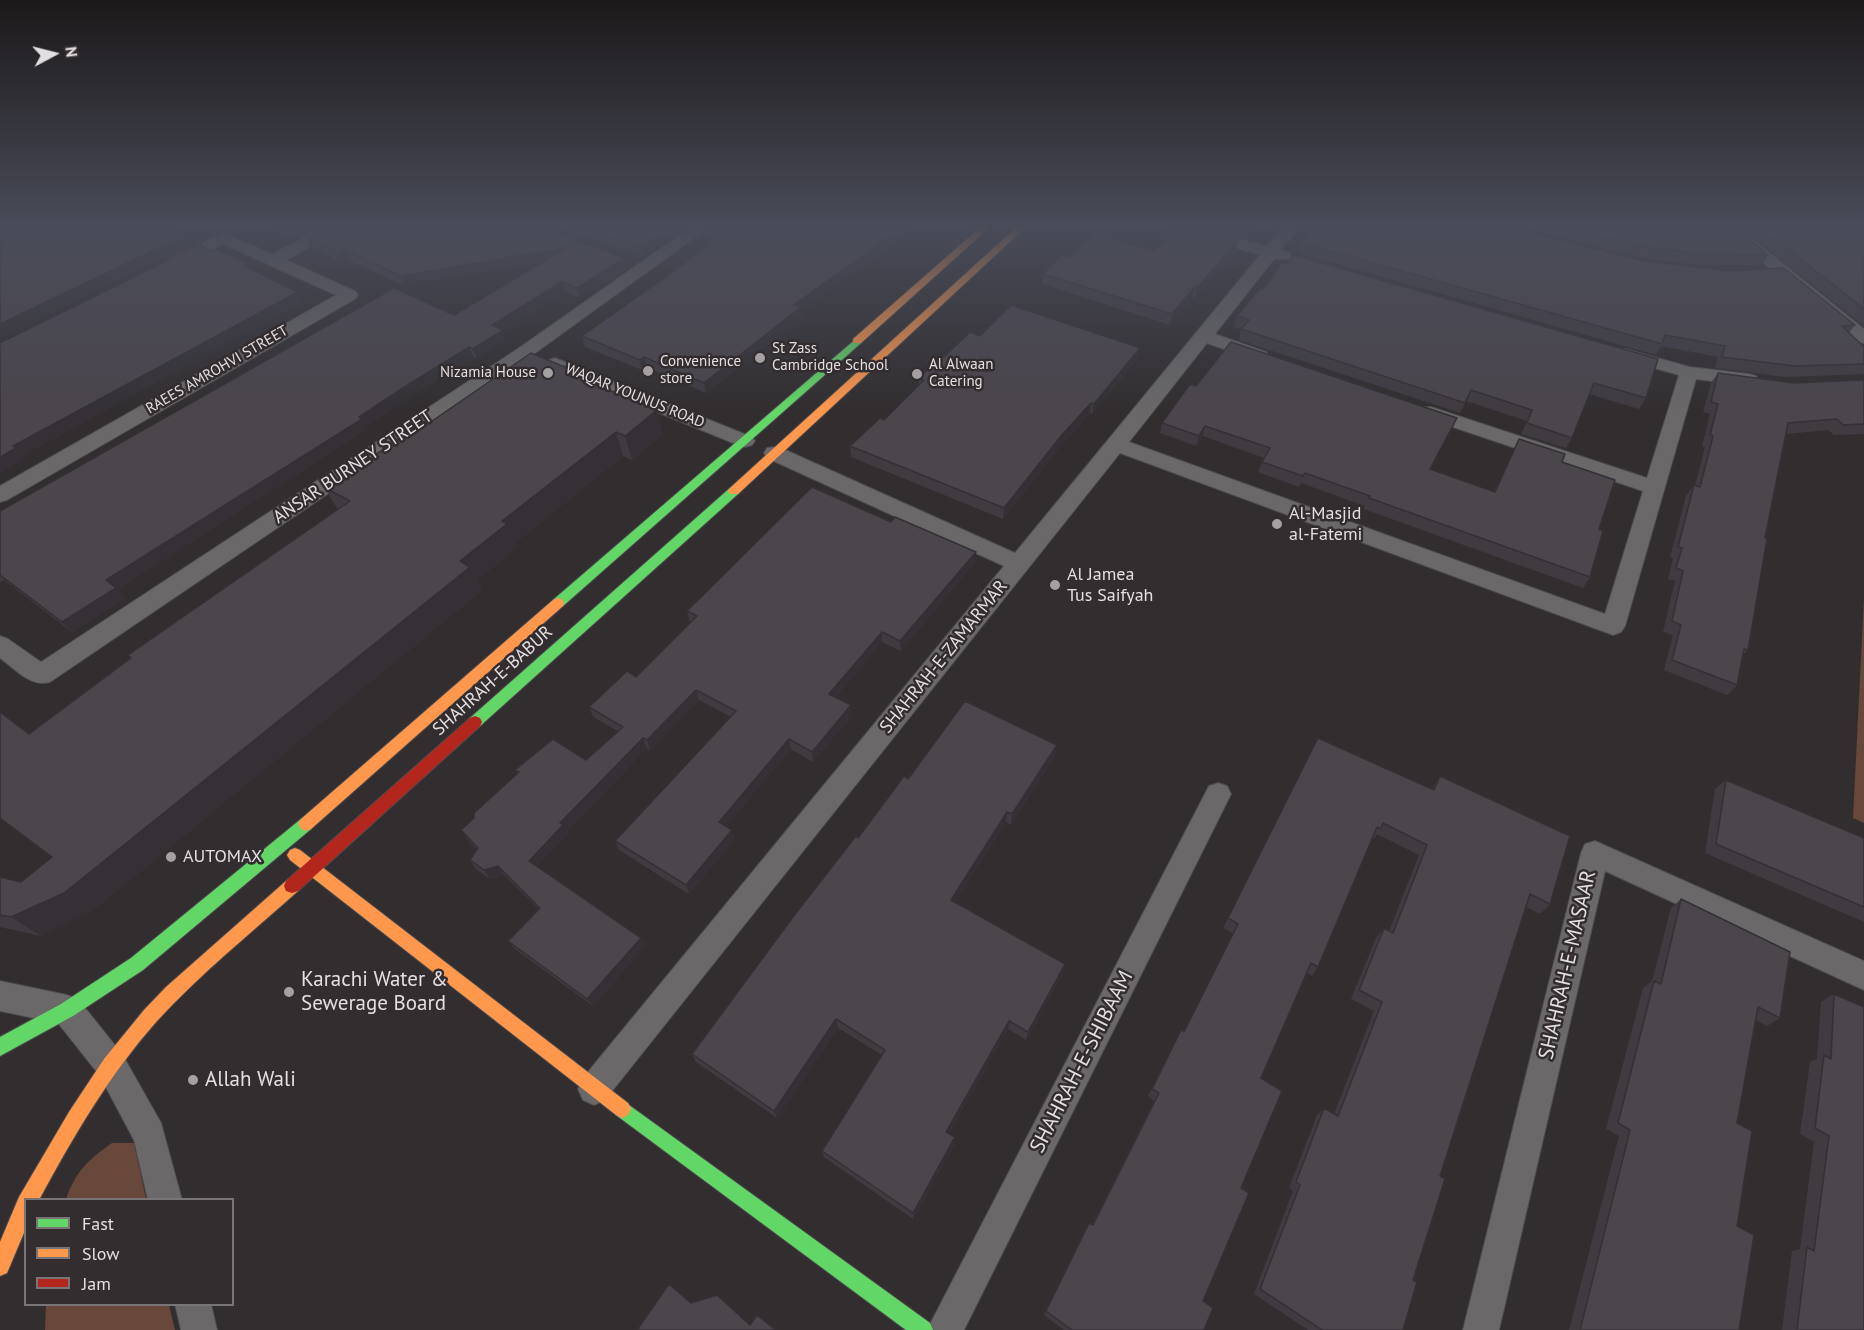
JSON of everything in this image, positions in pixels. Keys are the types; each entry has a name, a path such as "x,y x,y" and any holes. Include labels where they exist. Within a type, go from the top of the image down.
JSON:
{"main road":[{"name":"SHAHRAH-E-BABUR","path":"0,1047 67,1010 137,964 282,845 918,287"},
{"name":"SHAHRAH-E-BABUR","path":"29,1198 67,1129 111,1065 171,994 956,287"},
{"path":"282,845 594,1089 923,1330"},
{"path":"0,1266 24,1209"}],"street":[{"name":"RAEES AMROHVI STREET","path":"0,495 349,295 332,287"},
{"name":"ANSAR BURNEY STREET","path":"0,645 41,675 525,352 617,287"},
{"name":"SHAHRAH-E-ZAMARMAR","path":"594,1089 1243,287"},
{"path":"1802,287 1864,338"},
{"path":"1203,336 1282,363"},
{"path":"1610,350 1689,372 1765,382"},
{"name":"WAQAR YOUNUS ROAD","path":"525,352 745,441"},
{"path":"1116,444 1613,626 1689,372"},
{"path":"1406,405 1654,488"},
{"path":"774,453 1018,564"},
{"name":"SHAHRAH-E-SHIBAAM","path":"945,1330 1218,794"},
{"name":"SHAHRAH-E-MASAAR","path":"1481,1330 1595,853 1864,976"},
{"path":"0,996 67,1010 111,1065 149,1135 165,1198"},
{"path":"193,1306 199,1330"}],"shaded area":[{"path":"1864,599 1864,823 1853,818"},
{"path":"112,1143 134,1143 146,1198 66,1198 74,1181 96,1155"},
{"path":"46,1306 169,1306 175,1330 45,1330"}],"building":[{"path":"0,287 77,287 0,324"},
{"path":"114,287 288,287 298,292 13,446 16,448 0,457 0,343"},
{"path":"501,287 554,287 492,325 503,330 473,349 469,347 403,388 359,417 362,419 106,580 116,588 62,622 0,575 0,511 394,288 454,315"},
{"path":"651,287 819,287 794,305 801,307 704,383 644,357 640,360 582,336"},
{"path":"1085,287 1195,287 1172,314"},
{"path":"1264,287 1406,287 1658,359 1646,398 1594,383 1572,438 1527,423 1532,410 1471,390 1465,403 1241,329 1249,320 1237,316 1260,288"},
{"path":"1459,287 1808,287 1855,325 1842,326 1864,347 1864,364 1794,366 1722,357 1725,346 1665,335 1662,344"},
{"path":"1836,287 1864,287 1864,309"},
{"path":"1011,305 1140,348 1094,404 1091,403 1061,436 1004,508 850,446 880,418 884,420 924,380 919,378 942,356 944,357 970,332 980,336"},
{"path":"1231,342 1457,418 1430,469 1495,492 1519,439 1565,454 1562,462 1615,480 1599,529 1603,531 1590,577 1305,473 1303,476 1262,462 1270,448 1205,426 1199,436 1162,423 1190,384 1196,386"},
{"path":"531,353 584,375 580,378 657,410 625,436 616,432 502,521 507,524 460,561 470,567 64,893 11,917 0,915 0,877 21,882 52,857 0,818 0,712 29,734 131,658 128,655 350,501 325,488 429,419 432,421"},
{"path":"1718,373 1794,383 1864,380 1864,424 1843,425 1837,419 1788,423 1765,538 1767,539 1748,650 1744,649 1737,685 1672,660 1681,625 1672,621 1683,571 1676,568 1682,548 1678,547 1694,485 1700,487 1713,436 1710,435 1718,404 1711,402"},
{"path":"812,487 891,522 895,517 976,552 900,641 882,632 829,694 851,705 812,752 789,739 719,822 732,830 686,885 615,841 736,711 696,690 647,740 643,738 560,823 563,825 529,861 641,938 587,999 508,941 540,908 498,866 484,870 470,860 478,848 461,830 474,818 474,813 519,772 515,770 553,739 586,760 623,727 589,707 627,671 636,677 697,616 687,611"},
{"path":"965,701 1057,745 1012,814 1007,812 951,900 1065,964 1028,1032 1009,1021 946,1132 955,1137 913,1213 822,1151 885,1050 836,1019 774,1111 692,1054 793,917 856,836 858,838 904,776 908,779"},
{"path":"1318,738 1434,790 1440,776 1570,836 1550,904 1530,894 1440,1176 1445,1179 1413,1280 1417,1282 1403,1330 1322,1330 1260,1289 1300,1185 1296,1182 1324,1108 1338,1116 1382,1002 1359,990 1384,928 1393,933 1427,845 1383,823 1381,829 1377,827 1318,967 1311,963 1261,1078 1282,1091 1241,1188 1249,1193 1203,1301 1213,1308 1204,1330 1072,1330 1046,1311 1089,1223 1093,1225 1159,1093 1152,1089 1181,1030 1184,1032 1238,924 1228,918"},
{"path":"1726,780 1864,838 1864,907 1716,844"},
{"path":"1681,899 1790,952 1780,1018 1758,1007 1737,1123 1752,1131 1737,1226 1754,1235 1739,1330 1580,1330 1630,1130 1618,1123 1654,981 1661,984"},
{"path":"1834,994 1864,1007 1864,1330 1797,1330 1807,1247 1814,1251 1829,1136 1815,1128 1824,1055 1831,1059"},
{"path":"669,1284 691,1303 717,1295 750,1325 757,1315 776,1330 637,1330"}],"traffic: fast":[{"path":"558,603 857,341"},
{"path":"475,722 734,491"},
{"path":"0,1047 67,1010 137,964 306,824"},
{"path":"622,1109 923,1330"}],"traffic: slow":[{"path":"857,341 918,287"},
{"path":"734,491 956,287"},
{"path":"306,824 558,603"},
{"path":"295,855 622,1109"},
{"path":"29,1198 92,1092 150,1016 186,979 292,886"},
{"path":"0,1266 24,1209"}],"traffic: jam":[{"path":"292,886 475,722"}],"place":[{"name":"St Zass Cambridge School","path":"760,358"},
{"name":"Convenience store","path":"648,371"},
{"name":"Nizamia House","path":"548,373"},
{"name":"Al Alwaan Catering","path":"917,374"},
{"name":"Al-Masjid al-Fatemi","path":"1277,524"},
{"name":"Al Jamea Tus Saifyah","path":"1055,585"},
{"name":"AUTOMAX","path":"171,857"},
{"name":"Karachi Water & Sewerage Board","path":"289,992"},
{"name":"Allah Wali","path":"193,1080"}]}
